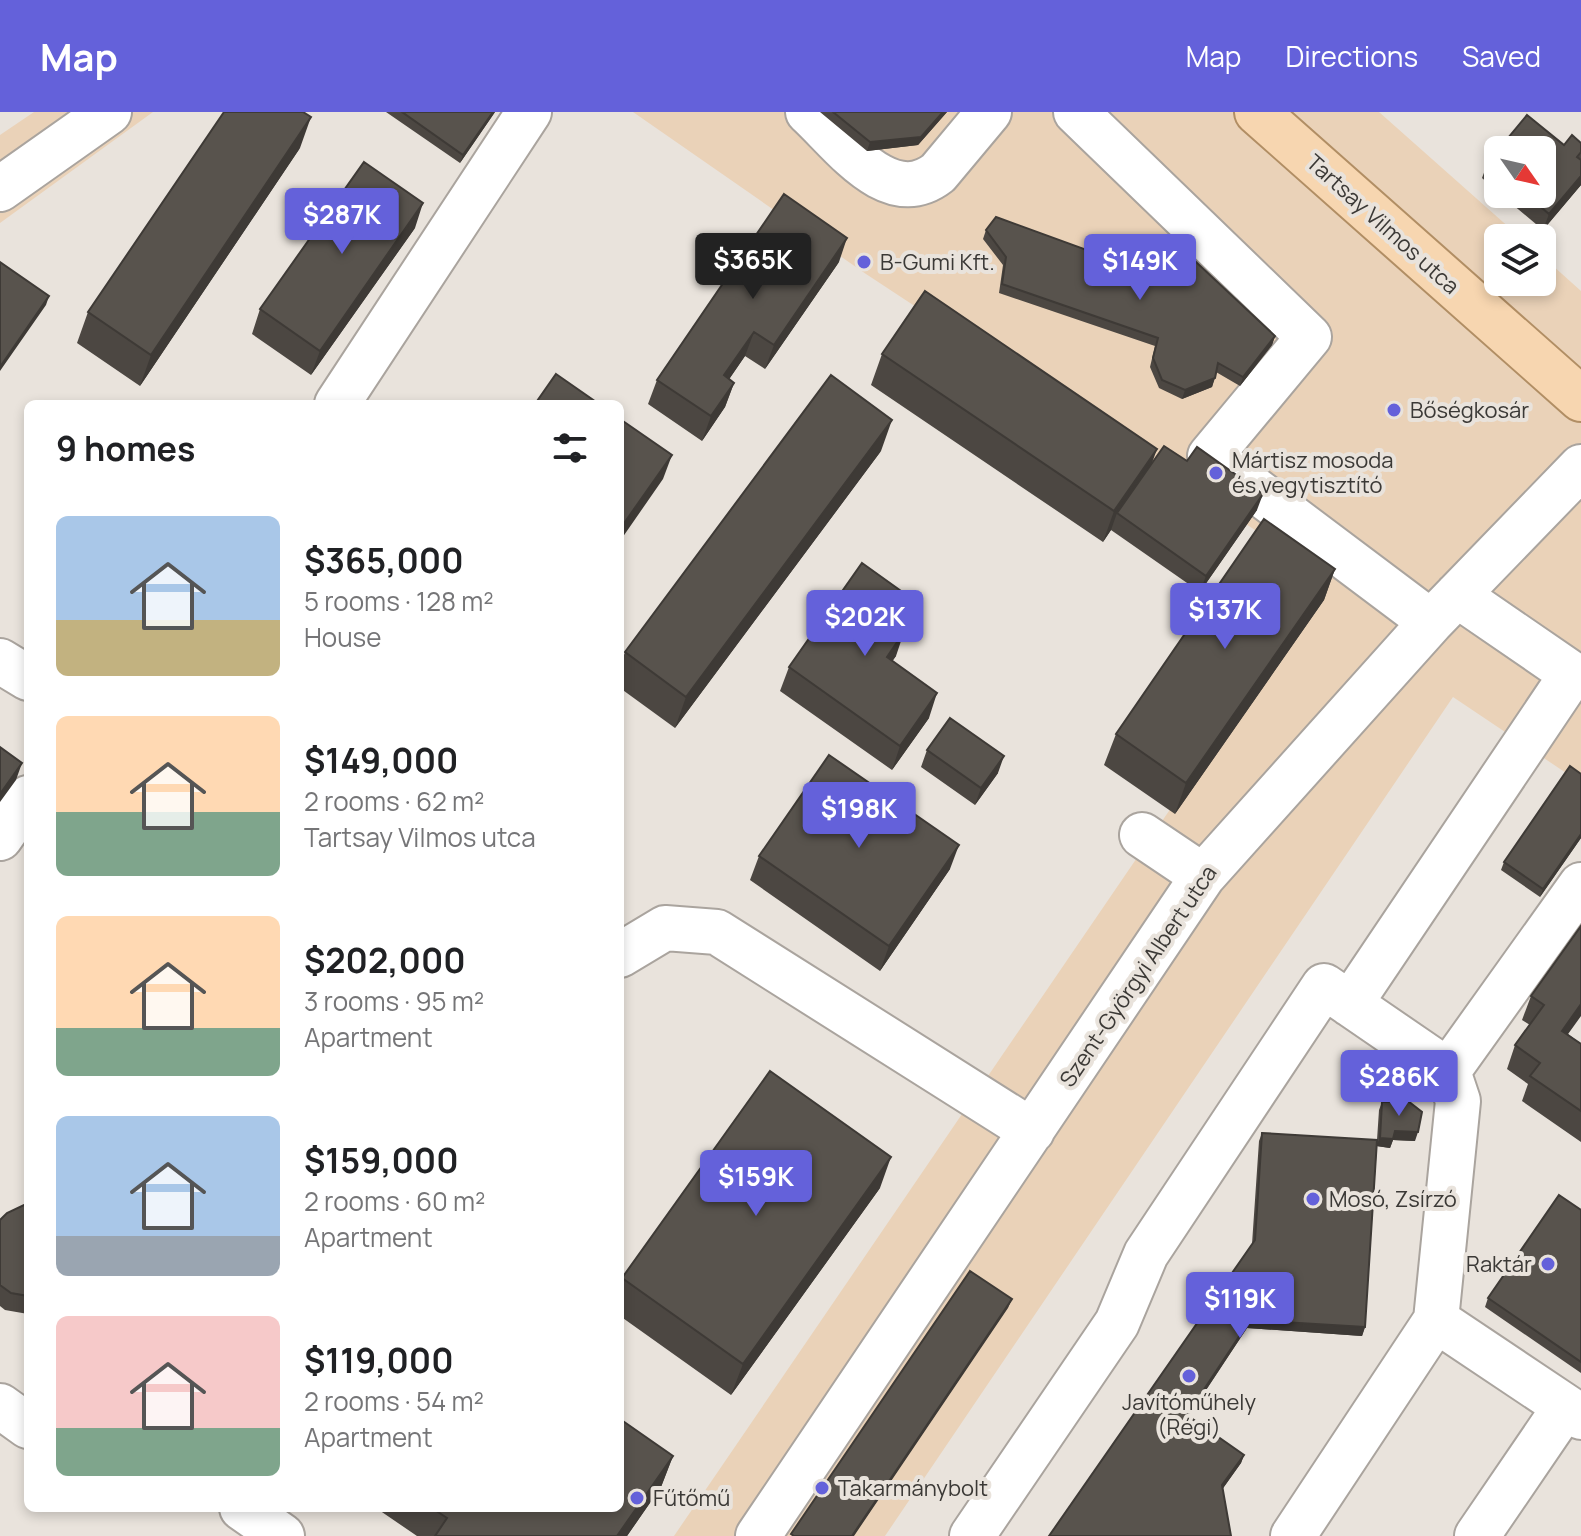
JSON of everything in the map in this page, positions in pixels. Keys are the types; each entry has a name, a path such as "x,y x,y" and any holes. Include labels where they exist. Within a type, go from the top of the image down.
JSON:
{"main road":[{"name":"Tartsay Vilmos utca","path":"1257,112 1581,399"}],"street":[{"path":"0,189 109,112"},
{"path":"340,400 529,112"},
{"path":"808,112 879,178 907,186 928,181 938,173 989,112"},
{"path":"1076,112 1309,337 1210,456 1444,609 1576,677 1350,1004"},
{"name":"Szent-Györgyi Albert utca","path":"758,1536 1203,876 1444,609 1581,467"},
{"path":"0,661 24,676"},
{"path":"0,838 24,804"},
{"path":"1142,835 1203,876"},
{"path":"1448,1071 1581,885"},
{"path":"624,953 665,928 717,932 1032,1131"},
{"path":"972,1536 1117,1323 1146,1254 1324,986 1448,1071 1458,1101 1436,1320 1293,1536"},
{"path":"1436,1320 1573,1412 1477,1536"},
{"path":"0,1406 24,1423"},
{"path":"248,1512 282,1536"}],"shaded area":[{"path":"34,112 153,112 0,223 0,135"},
{"path":"633,112 1379,112 1505,224 1484,224 1484,296 1556,296 1556,269 1581,291 1581,783 1453,697 885,1536 674,1536 1328,578 866,274"}],"building":[{"path":"224,112 303,112 311,117 151,355 88,312"},
{"path":"402,112 493,112 463,155"},
{"path":"833,112 943,112 921,137 870,142"},
{"path":"1527,115 1553,136 1510,136"},
{"path":"1572,135 1581,143 1581,152 1577,157 1581,160 1581,176 1556,206 1556,139 1564,145"},
{"path":"364,162 423,203 320,351 260,309"},
{"path":"784,194 847,238 774,345 754,332 724,375 734,383 711,416 657,380"},
{"path":"996,217 1158,276 1180,247 1275,336 1243,377 1218,363 1215,378 1185,390 1162,380 1153,358 1158,338 1002,284 1006,257 986,230"},
{"path":"0,262 49,296 0,367"},
{"path":"925,291 1157,449 1114,511 882,354"},
{"path":"556,374 593,400 538,400"},
{"path":"831,375 892,420 686,697 625,652"},
{"path":"624,422 672,455 624,523"},
{"path":"1164,446 1187,461 1197,447 1263,494 1206,576 1117,513"},
{"path":"1264,519 1335,569 1186,783 1116,734"},
{"path":"862,563 908,596 890,622 904,632 887,657 937,693 900,746 789,667"},
{"path":"950,718 1004,756 981,788 927,750"},
{"path":"0,747 22,763 0,794"},
{"path":"829,755 959,845 889,946 759,856"},
{"path":"1570,766 1581,774 1581,834 1543,889 1504,862"},
{"path":"1581,926 1581,1004 1562,1031 1581,1044 1581,1111 1530,1076 1540,1063 1515,1045 1544,1005 1531,996"},
{"path":"770,1071 891,1157 743,1364 624,1279 624,1275"},
{"path":"1408,1101 1422,1112 1418,1132 1395,1131 1393,1139 1380,1138 1382,1102"},
{"path":"1262,1133 1377,1140 1365,1327 1250,1320 1187,1415 1244,1455 1222,1485 1231,1536 1049,1536 1255,1240"},
{"name":"Raktár","path":"1559,1195 1581,1210 1581,1362 1488,1298"},
{"path":"24,1205 24,1295 11,1293 0,1285 0,1220"},
{"path":"970,1271 1012,1299 852,1536 791,1534"},
{"name":"Fűtőmű","path":"624,1422 673,1456 617,1536 435,1536 447,1518 438,1512 624,1512"}],"place":[{"name":"B-Gumi Kft.","path":"864,262"},
{"name":"Bőségkosár","path":"1394,410"},
{"name":"Mártisz mosoda és vegytisztító","path":"1216,473"},
{"name":"Mosó, Zsírzó","path":"1313,1199"},
{"name":"Raktár","path":"1548,1264"},
{"name":"Javítóműhely (Régi)","path":"1189,1376"},
{"name":"Takarmánybolt","path":"822,1488"},
{"name":"Fűtőmű","path":"637,1498"}]}
